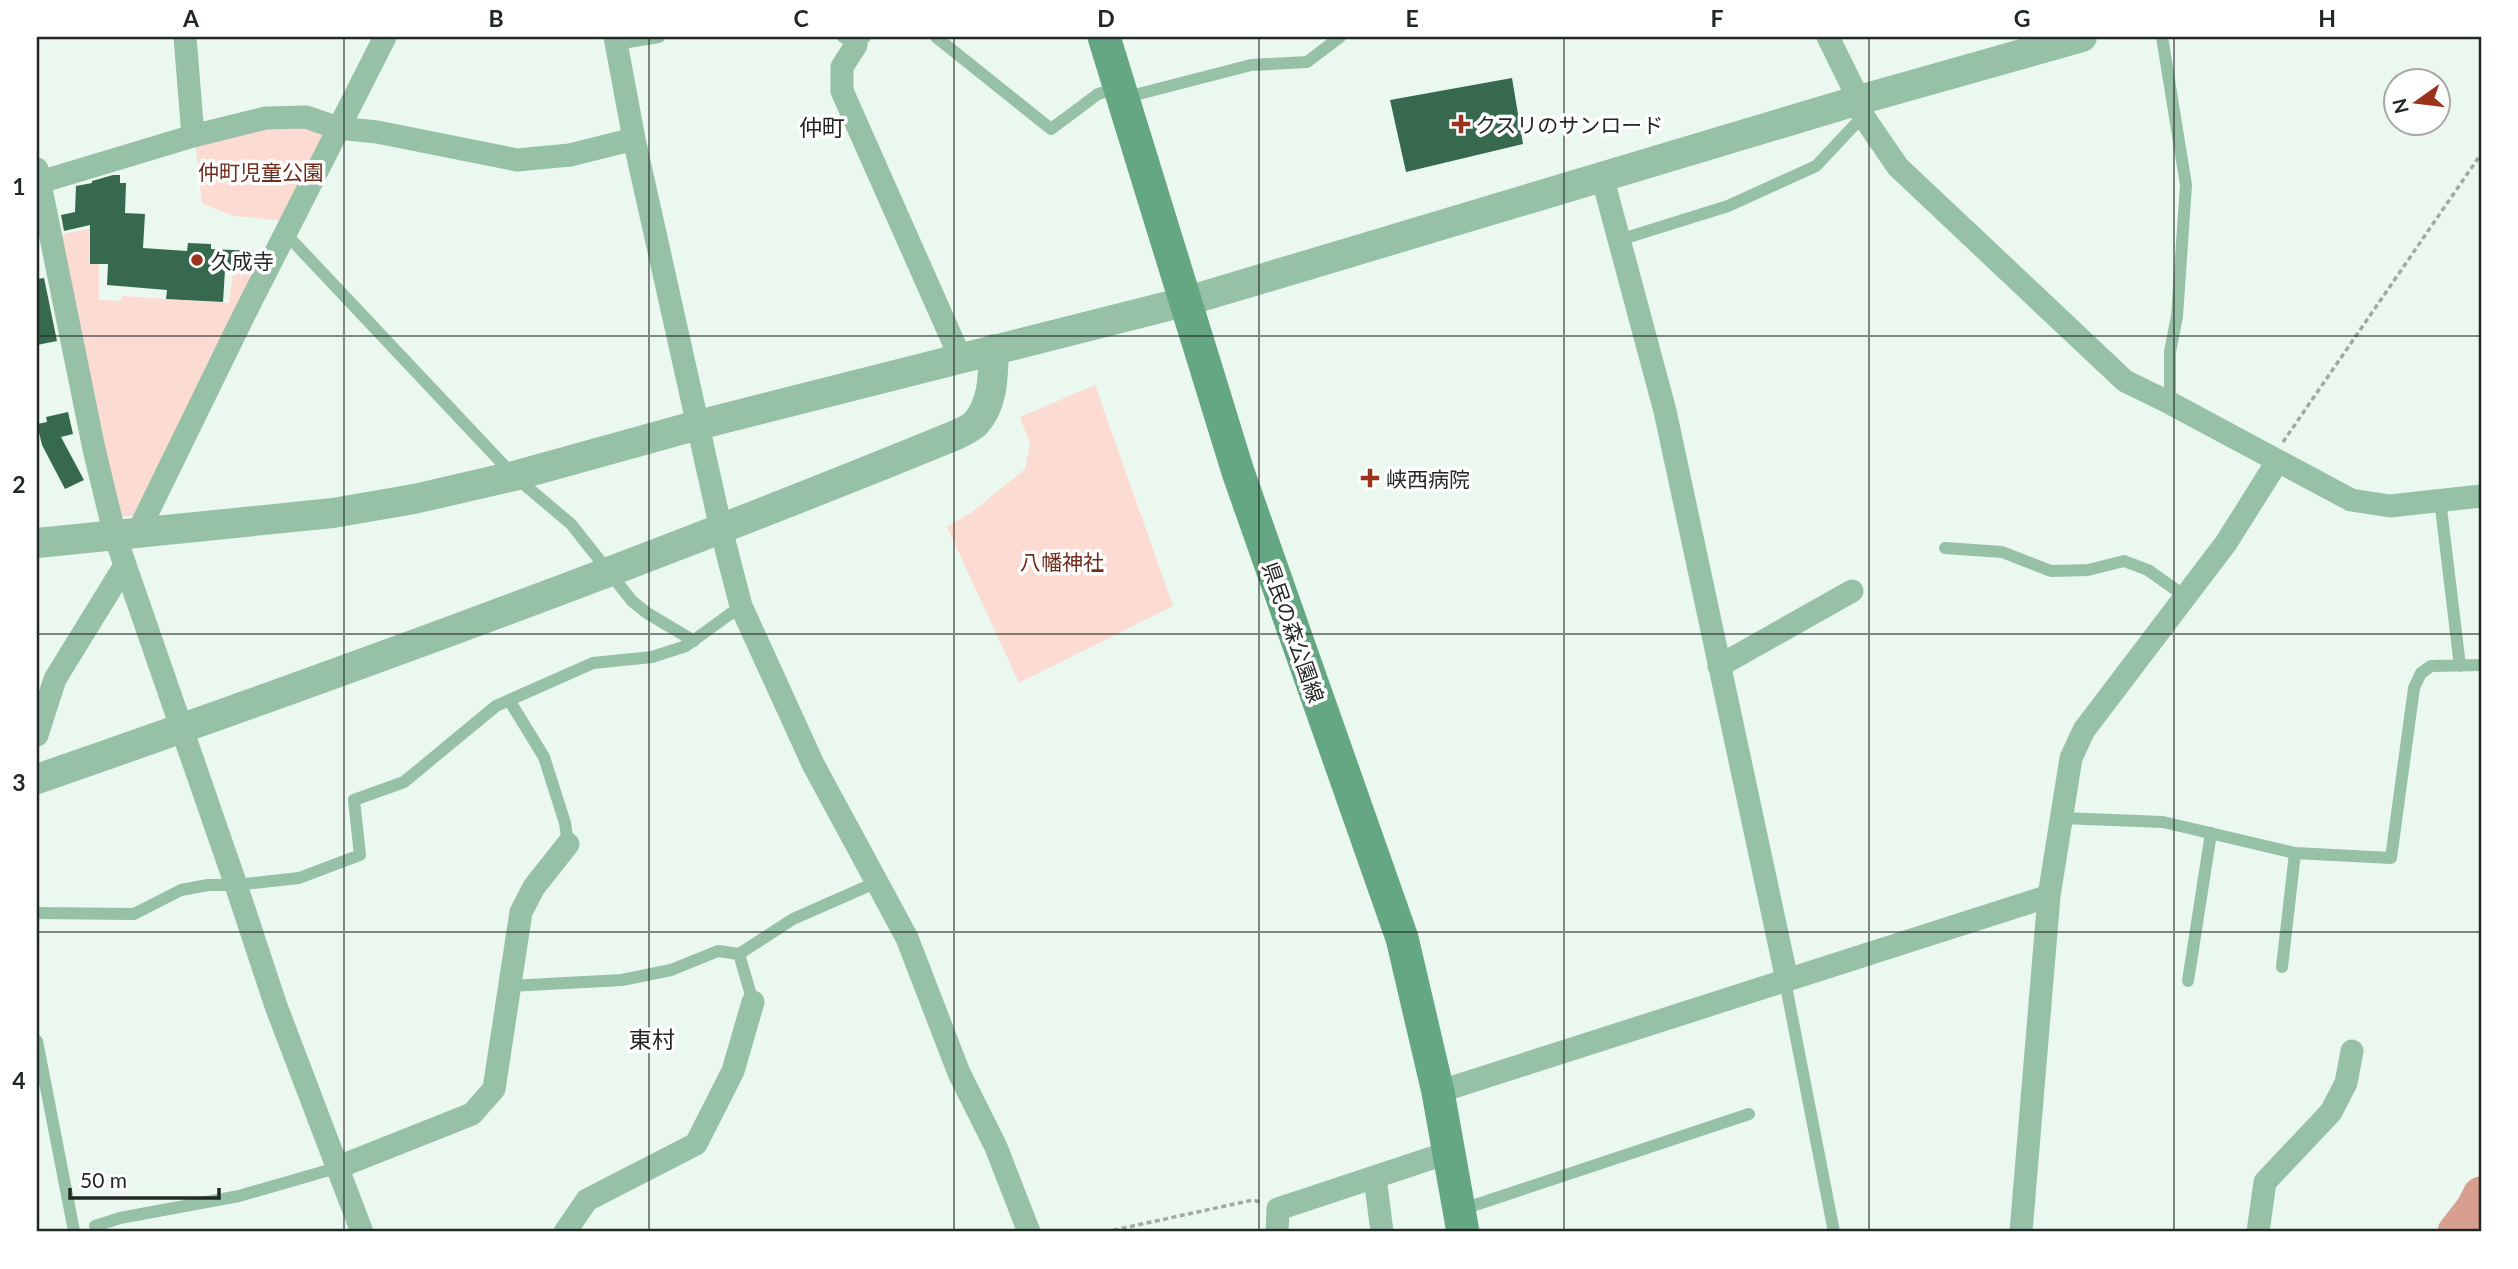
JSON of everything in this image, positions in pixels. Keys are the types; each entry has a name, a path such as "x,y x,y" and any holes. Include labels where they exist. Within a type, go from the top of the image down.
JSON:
{"main road":[{"name":"県民の森公園線","path":"1104,37 1238,472 1402,938 1438,1092 1461,1221"}],"street":[{"path":"185,37 193,136"},
{"path":"126,535 286,234 385,37"},
{"path":"1828,37 1861,108 1898,167 2126,381 2351,500 2390,506 2481,496"},
{"path":"37,543 333,513 414,499 514,476 698,425 1184,302 1602,176 1861,108 2082,37"},
{"path":"855,39 842,66 842,91 960,357"},
{"path":"616,40 634,139 721,529 741,606 813,764 907,938 959,1073 996,1147 1029,1232"},
{"path":"362,1232 276,1006 124,567 126,535 94,449 38,178 266,118 306,117 338,128 377,132 517,160 570,155 634,139"},
{"path":"1602,176 1665,411 1786,980"},
{"path":"37,779 533,601 946,439 975,424 985,409 992,390 994,349"},
{"path":"2021,1232 2049,896 2071,758 2084,730 2226,543 2274,460"},
{"path":"37,735 55,679 124,567"},
{"path":"1719,666 1853,591"},
{"path":"336,1168 472,1114 494,1089 521,912 534,887 568,844"},
{"path":"1438,1092 2049,896"},
{"path":"565,1232 587,1200 695,1144 733,1071 753,1002"},
{"path":"2258,1232 2265,1182 2331,1112 2346,1083 2352,1051"},
{"path":"1277,1232 1278,1209 1450,1152"},
{"path":"1375,1177 1382,1232"}],"lane":[{"path":"616,40 659,37"},
{"path":"936,37 1051,129 1098,94 1121,93 1251,65 1307,62 1340,37"},
{"path":"2162,37 2186,185 2177,316 2170,352 2170,403"},
{"path":"1619,240 1728,206 1816,166 1861,108"},
{"path":"286,234 514,476 571,524 632,601 694,641"},
{"path":"2440,500 2460,666"},
{"path":"1945,548 2002,552 2051,571 2088,570 2124,561 2148,570 2186,597"},
{"path":"37,913 134,914 181,890 208,885 236,885 299,878 360,855 354,800 404,782 496,706 593,663 652,657 686,646 741,606"},
{"path":"2062,818 2162,822 2295,853 2391,858 2414,688 2421,673 2431,666 2481,666"},
{"path":"509,699 544,757 565,823 568,844"},
{"path":"2188,981 2211,833"},
{"path":"2282,967 2295,853"},
{"path":"510,986 622,980 671,970 718,951 739,954 793,919 877,882"},
{"path":"739,954 753,1002"},
{"path":"1786,980 1834,1232"},
{"path":"37,1041 72,1232 101,1229 120,1218 239,1196 336,1168"},
{"path":"1461,1221 1749,1114"}],"path":[{"path":"2274,460 2481,153"},
{"path":"1105,1232 1252,1200 1278,1209"}],"green space":[{"name":"仲町児童公園","path":"304,124 329,133 289,221 233,216 202,203 195,141 228,132"},
{"path":"93,228 90,236 90,263 99,264 99,300 121,301 122,296 229,303 233,272 259,275 141,515 119,517 58,235"},
{"name":"八幡神社","path":"1095,385 1173,606 1019,683 947,527 972,512 1025,469 1030,444 1020,417"}],"building":[{"path":"1512,78 1523,144 1406,172 1390,100"},
{"path":"120,175 120,183 126,183 125,213 145,214 143,248 187,251 188,243 211,244 211,249 255,251 254,264 250,271 225,270 223,302 166,299 167,290 107,285 108,264 90,264 90,225 64,231 61,215 75,212 76,186"},
{"path":"44,278 57,341 37,345 37,279"},
{"path":"68,412 73,434 61,437 84,480 65,489 42,445 37,424 47,422 46,417"}],"waterway":[{"path":"2456,1232 2481,1195"}],"place":[{"name":"クスリのサンロード","path":"1461,124"},
{"name":"久成寺","path":"197,260"},
{"name":"峡西病院","path":"1370,478"}],"district":[{"name":"仲町","path":"822,127"},
{"name":"東村","path":"652,1039"}]}
